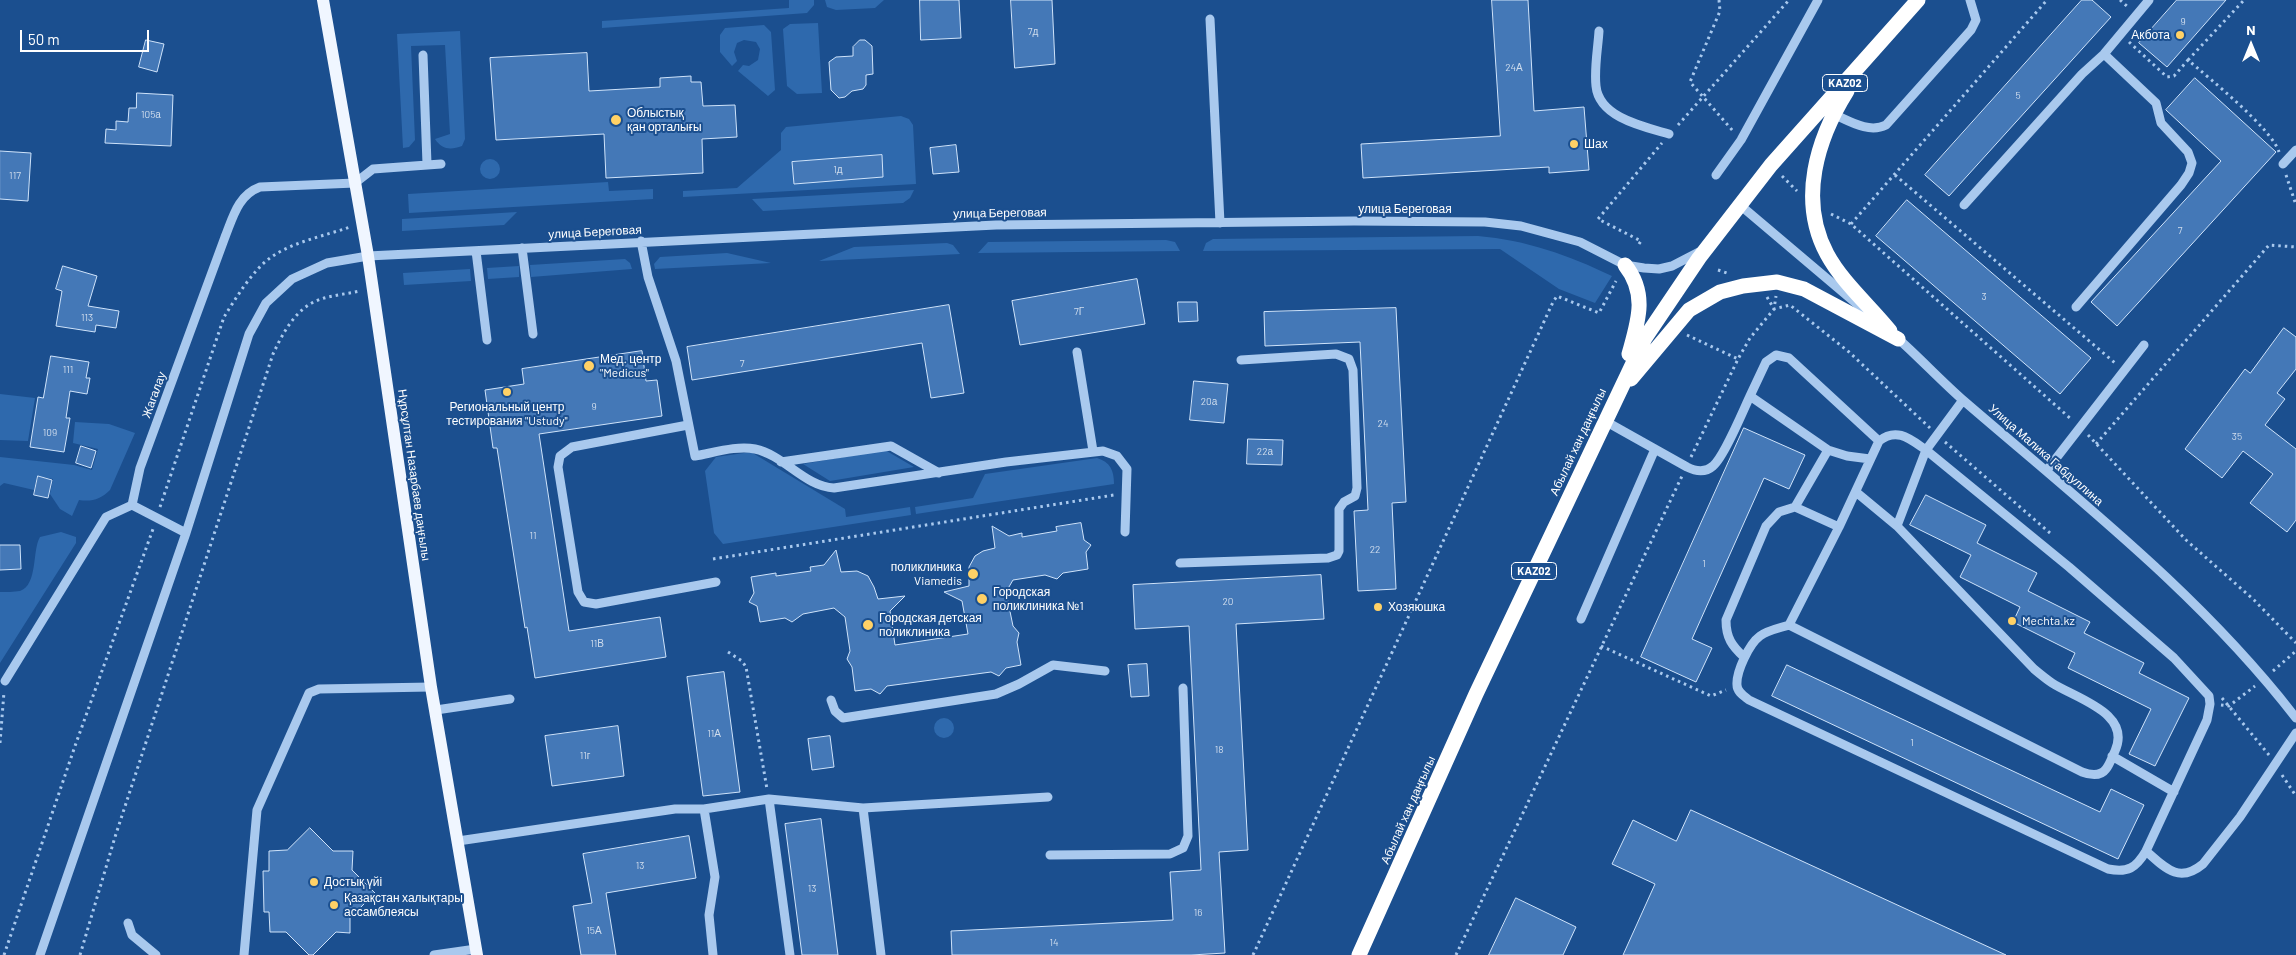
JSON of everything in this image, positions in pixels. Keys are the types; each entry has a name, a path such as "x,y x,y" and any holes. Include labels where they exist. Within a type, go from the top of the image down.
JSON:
{"highway":[{"name":"Абылай хан даңғылы","path":"1359,955 1476,694 1604,421 1649,332 1712,242 1771,165 1828,112 1870,55 1918,0"},
{"path":"1828,112 1825,133 1815,169 1812,205 1821,239 1827,254 1837,269 1898,339"},
{"path":"1615,399 1630,353 1640,306 1638,284 1622,271"},
{"path":"1615,399 1689,310 1720,292 1743,286 1777,282 1820,296 1898,339"}],"main road":[{"name":"Нұрсұлтан Назарбаев даңғылы","path":"323,0 368,256 431,687 476,952"}],"street":[{"path":"1716,175 1741,140 1818,0"},
{"path":"1828,112 1866,128 1880,128 1886,125 1971,30 1976,20 1970,0"},
{"path":"1964,205 2104,54 2149,0"},
{"path":"1210,19 1220,223"},
{"path":"1599,31 1596,87 1601,99 1614,115 1669,134"},
{"path":"2076,307 2181,185 2189,173 2192,162 2188,152 2161,122 2156,103 2104,54"},
{"path":"423,55 427,164"},
{"path":"2283,164 2296,150"},
{"path":"355,183 373,169 441,164"},
{"name":"Жагалау","path":"132,505 140,468 225,237 241,200 247,194 260,187 355,183"},
{"name":"Улица Малика Габдуллина","path":"1740,205 1898,339 1963,400 2047,470 2165,575 2218,627 2265,678 2296,718"},
{"name":"улица Береговая","path":"40,955 186,533 249,334 266,303 292,279 327,263 368,256 996,225 1485,222 1522,226 1580,242 1622,271"},
{"path":"641,242 648,278 676,361 694,456 749,448 762,450 828,488 840,488 1093,451 1111,453 1123,462 1127,469 1125,532"},
{"path":"1622,271 1672,266 1685,261 1712,242"},
{"path":"522,248 533,334"},
{"path":"476,251 487,340"},
{"path":"2047,470 2144,345"},
{"path":"1077,352 1093,451"},
{"path":"1180,563 1328,558 1337,554 1339,550 1339,509 1344,502 1355,496 1357,488 1353,370 1349,359 1336,354 1241,360"},
{"path":"1604,421 1687,467 1696,471 1706,470 1719,460 1766,362 1776,355 1789,358 1879,441"},
{"path":"1750,396 1828,450 1847,456 1870,459"},
{"path":"1897,526 1926,450 1963,400"},
{"path":"688,425 572,447 560,456 558,467 578,592 584,602 596,604 716,582"},
{"path":"1895,433 1904,435 1926,450 2069,567 2174,658 2209,696 2209,712 2174,792 2137,866 2119,871 2108,869 1749,700 1739,692 1737,685 1744,658 1752,643 1759,636 1789,625 1839,527 1879,441 1886,435 1895,433"},
{"path":"781,462 891,446 939,473"},
{"path":"1581,619 1654,449"},
{"path":"1795,507 1828,450"},
{"path":"1789,625 2082,772 2095,775 2106,769 2118,742 2119,734 2111,719 2084,699 2053,684 2034,670 1897,526 1856,492"},
{"path":"5,681 106,517 132,505 186,533"},
{"path":"1744,658 1727,637 1726,620 1766,526 1779,512 1795,507 1839,527"},
{"path":"831,700 835,711 843,718 996,694 1019,684 1053,665 1105,671"},
{"path":"244,955 257,810 309,693 319,689 431,687"},
{"path":"1050,855 1170,854 1183,848 1188,836 1183,688"},
{"path":"436,710 510,699"},
{"path":"2146,851 2171,871 2188,874 2204,864 2240,817 2296,733"},
{"path":"2112,756 2174,792"},
{"path":"458,841 675,809 704,809 769,799 863,808 1048,797"},
{"path":"769,799 790,955"},
{"path":"863,808 881,955"},
{"path":"704,809 715,877 709,915 714,955"},
{"path":"128,922 132,934 156,955"},
{"path":"434,955 476,952"}],"path":[{"path":"1719,0 1720,11 1690,82 1741,140"},
{"path":"1639,244 1641,241 1598,219 1669,134 1789,0"},
{"path":"1851,224 2047,0"},
{"path":"2121,34 2167,77 2174,76 2244,0"},
{"path":"2188,60 2250,116 2277,145 2296,205"},
{"path":"1771,165 1812,205 1851,224 2081,427 2186,540 2254,600 2296,643"},
{"path":"1895,175 2124,371"},
{"path":"4,955 75,746 157,518 224,317 241,290 268,260 282,251 362,223"},
{"path":"2096,444 2269,246 2296,246"},
{"path":"1253,955 1557,296 1598,313 1622,271"},
{"path":"1456,955 1738,359 1750,338 1774,309 1777,282"},
{"path":"80,955 115,837 272,354 285,328 302,311 319,299 373,289"},
{"path":"1686,335 1738,359"},
{"path":"713,559 1127,493"},
{"path":"1602,646 1711,696 1737,685"},
{"path":"728,652 742,661 746,667 769,799"},
{"path":"0,743 5,681"},
{"path":"2275,764 2296,796"}],"shaded area":[{"path":"789,0 814,0 814,5 807,13 602,28 602,21 789,8"},
{"path":"825,0 884,0 875,8 836,10 827,7"},
{"path":"818,23 822,93 797,94 787,86 783,29 790,24"},
{"path":"764,25 771,32 775,90 768,96 738,71 743,65 749,66 758,60 760,49 756,42 744,40 737,43 734,52 737,61 732,66 720,52 720,35 725,28"},
{"path":"460,31 465,139 462,146 447,148 435,139 450,134 445,45 411,46 415,140 409,147 403,148 397,34"},
{"path":"901,116 909,119 913,125 916,184 683,197 683,191 737,188 781,150 781,133 786,127"},
{"path":"490,159 497,162 500,169 497,176 490,179 483,176 480,169 483,162"},
{"path":"608,182 609,191 653,189 653,199 409,213 408,194"},
{"path":"914,190 910,198 903,203 763,211 752,199"},
{"path":"517,212 504,225 402,231 402,219"},
{"path":"1478,236 1530,245 1579,261 1612,276 1595,303 1559,289 1500,249 1203,251 1206,243 1213,239"},
{"path":"1166,240 1175,242 1180,251 978,253 988,242"},
{"path":"947,243 953,245 960,254 819,261 854,247"},
{"path":"727,253 771,263 655,269 654,264 660,257"},
{"path":"625,259 630,263 632,269 531,277 530,265"},
{"path":"519,266 519,277 488,279 487,268"},
{"path":"470,269 471,281 404,285 403,273"},
{"path":"0,394 35,398 28,441 0,440"},
{"path":"75,422 109,424 135,433 107,493 100,498 88,501 79,500 72,516 60,509 50,494 53,479 37,476 34,490 4,483 0,486 0,457 74,465 92,470 98,449 73,443"},
{"path":"885,450 914,467 830,481 803,464"},
{"path":"751,452 845,509 846,517 910,507 911,515 723,544 714,533 705,471 716,457"},
{"path":"1097,458 1110,467 1114,484 916,514 915,507 973,498 985,474"},
{"path":"61,532 76,537 76,543 0,663 0,592 20,591 26,587 32,575 40,537"},
{"path":"944,718 951,721 954,728 951,735 944,738 937,735 934,728 937,721"}],"building":[{"path":"920,0 959,0 961,38 921,40"},
{"path":"1011,0 1052,0 1055,64 1015,68"},
{"path":"1492,0 1528,0 1534,111 1584,107 1589,170 1549,173 1549,167 1363,178 1361,144 1500,136"},
{"path":"2082,0 2092,0 2111,17 1949,196 1925,175"},
{"path":"2177,0 2226,0 2167,67 2139,43"},
{"path":"146,40 164,44 157,72 139,67"},
{"path":"860,40 865,40 872,46 873,74 866,75 866,85 863,89 852,91 845,97 839,98 831,90 829,62 836,57 853,56 853,47"},
{"name":"Облыстық қан орталығы","path":"587,53 589,91 660,87 660,78 691,76 691,82 701,82 703,106 735,105 737,137 702,139 703,173 606,178 604,134 496,140 490,58"},
{"path":"2195,78 2276,152 2117,326 2091,302 2221,161 2166,110"},
{"path":"137,93 173,95 171,146 105,143 106,129 116,130 116,121 128,122 129,108 136,108"},
{"path":"956,145 959,172 933,174 930,148"},
{"path":"0,151 31,153 28,201 0,199"},
{"path":"882,155 883,177 794,184 792,162"},
{"path":"1907,200 2091,358 2060,394 1876,236"},
{"path":"63,266 97,276 88,306 119,311 116,328 96,325 95,332 56,326 62,291 56,289"},
{"path":"1137,279 1145,324 1020,345 1012,301"},
{"path":"1178,302 1197,302 1198,321 1179,322"},
{"path":"949,305 964,393 931,398 922,343 692,380 687,347"},
{"path":"1396,308 1406,502 1392,503 1396,589 1358,591 1354,511 1368,510 1360,342 1265,346 1264,312"},
{"path":"2284,328 2296,337 2296,369 2277,393 2285,399 2265,425 2296,449 2296,520 2287,532 2250,503 2273,474 2243,451 2222,478 2185,449 2245,369 2250,373"},
{"path":"642,351 646,381 657,380 662,416 539,434 569,631 660,617 666,657 535,678 527,627 525,628 497,448 493,448 485,390 524,384 522,369"},
{"path":"51,356 89,362 86,378 90,378 87,394 70,391 66,418 70,418 64,452 30,447 38,397 43,398"},
{"path":"1194,381 1228,384 1224,423 1190,420"},
{"path":"1744,428 1805,455 1789,489 1764,478 1692,639 1712,648 1696,682 1641,657"},
{"path":"1248,439 1283,440 1282,465 1247,464"},
{"path":"81,446 96,451 91,468 76,463"},
{"path":"38,476 52,480 48,498 34,495"},
{"path":"1926,495 1986,525 1977,543 2037,573 2028,591 2090,622 2084,633 2144,663 2139,673 2189,698 2155,766 2129,754 2151,709 2068,668 2075,653 2013,622 2020,607 1960,577 1971,555 1910,525"},
{"path":"1081,523 1084,540 1091,545 1086,552 1088,569 1063,573 1057,579 1045,575 1013,580 1006,592 1013,626 1019,633 1017,642 1021,665 1006,668 999,676 991,672 887,686 880,694 871,689 855,691 852,667 847,659 850,651 845,617 834,608 803,614 792,622 785,618 760,622 757,606 749,602 754,593 751,577 811,571 810,567 824,565 836,550 841,572 857,571 868,576 878,599 905,596 890,611 895,645 968,634 962,601 944,592 969,586 969,567 975,556 983,551 995,548 992,526 1009,536 1022,533 1022,537 1057,531 1056,527"},
{"path":"0,545 20,545 21,569 0,570"},
{"path":"1321,575 1324,619 1236,624 1248,850 1219,852 1225,953 1191,955 952,955 951,931 1173,920 1170,872 1201,870 1189,626 1135,629 1133,585"},
{"path":"1147,664 1149,696 1131,697 1128,665"},
{"path":"1787,665 2100,812 2111,789 2144,805 2118,859 1772,696"},
{"path":"724,672 740,792 703,796 687,677"},
{"path":"618,726 624,776 552,786 545,736"},
{"path":"830,736 834,767 812,770 808,739"},
{"path":"1691,810 2006,955 1623,955 1655,884 1612,864 1633,820 1676,841"},
{"path":"821,819 838,955 802,955 785,824"},
{"name":"Достық үйі","path":"310,828 333,851 353,851 352,870 375,893 350,918 350,933 336,932 313,955 309,955 286,932 270,932 269,912 264,912 263,871 269,871 269,851 287,850"},
{"path":"689,836 696,878 606,893 616,955 581,955 573,906 592,903 583,854"},
{"path":"1516,898 1576,927 1563,955 1489,955"}],"place":[{"name":"Акбота","path":"2180,35"},
{"name":"Облыстық қан орталығы","path":"616,120"},
{"name":"Шах","path":"1574,144"},
{"name":"Мед. центр \"Medicus\"","path":"589,366"},
{"name":"Региональный центр тестирования \"Ustudy\"","path":"507,392"},
{"name":"поликлиника Viamedis","path":"973,574"},
{"name":"Городская поликлиника №1","path":"982,599"},
{"name":"Хозяюшка","path":"1378,607"},
{"name":"Mechta.kz","path":"2012,621"},
{"name":"Городская детская поликлиника","path":"868,625"},
{"name":"Достық үйі","path":"314,882"},
{"name":"Қазақстан халықтары ассамблеясы","path":"334,905"}]}
